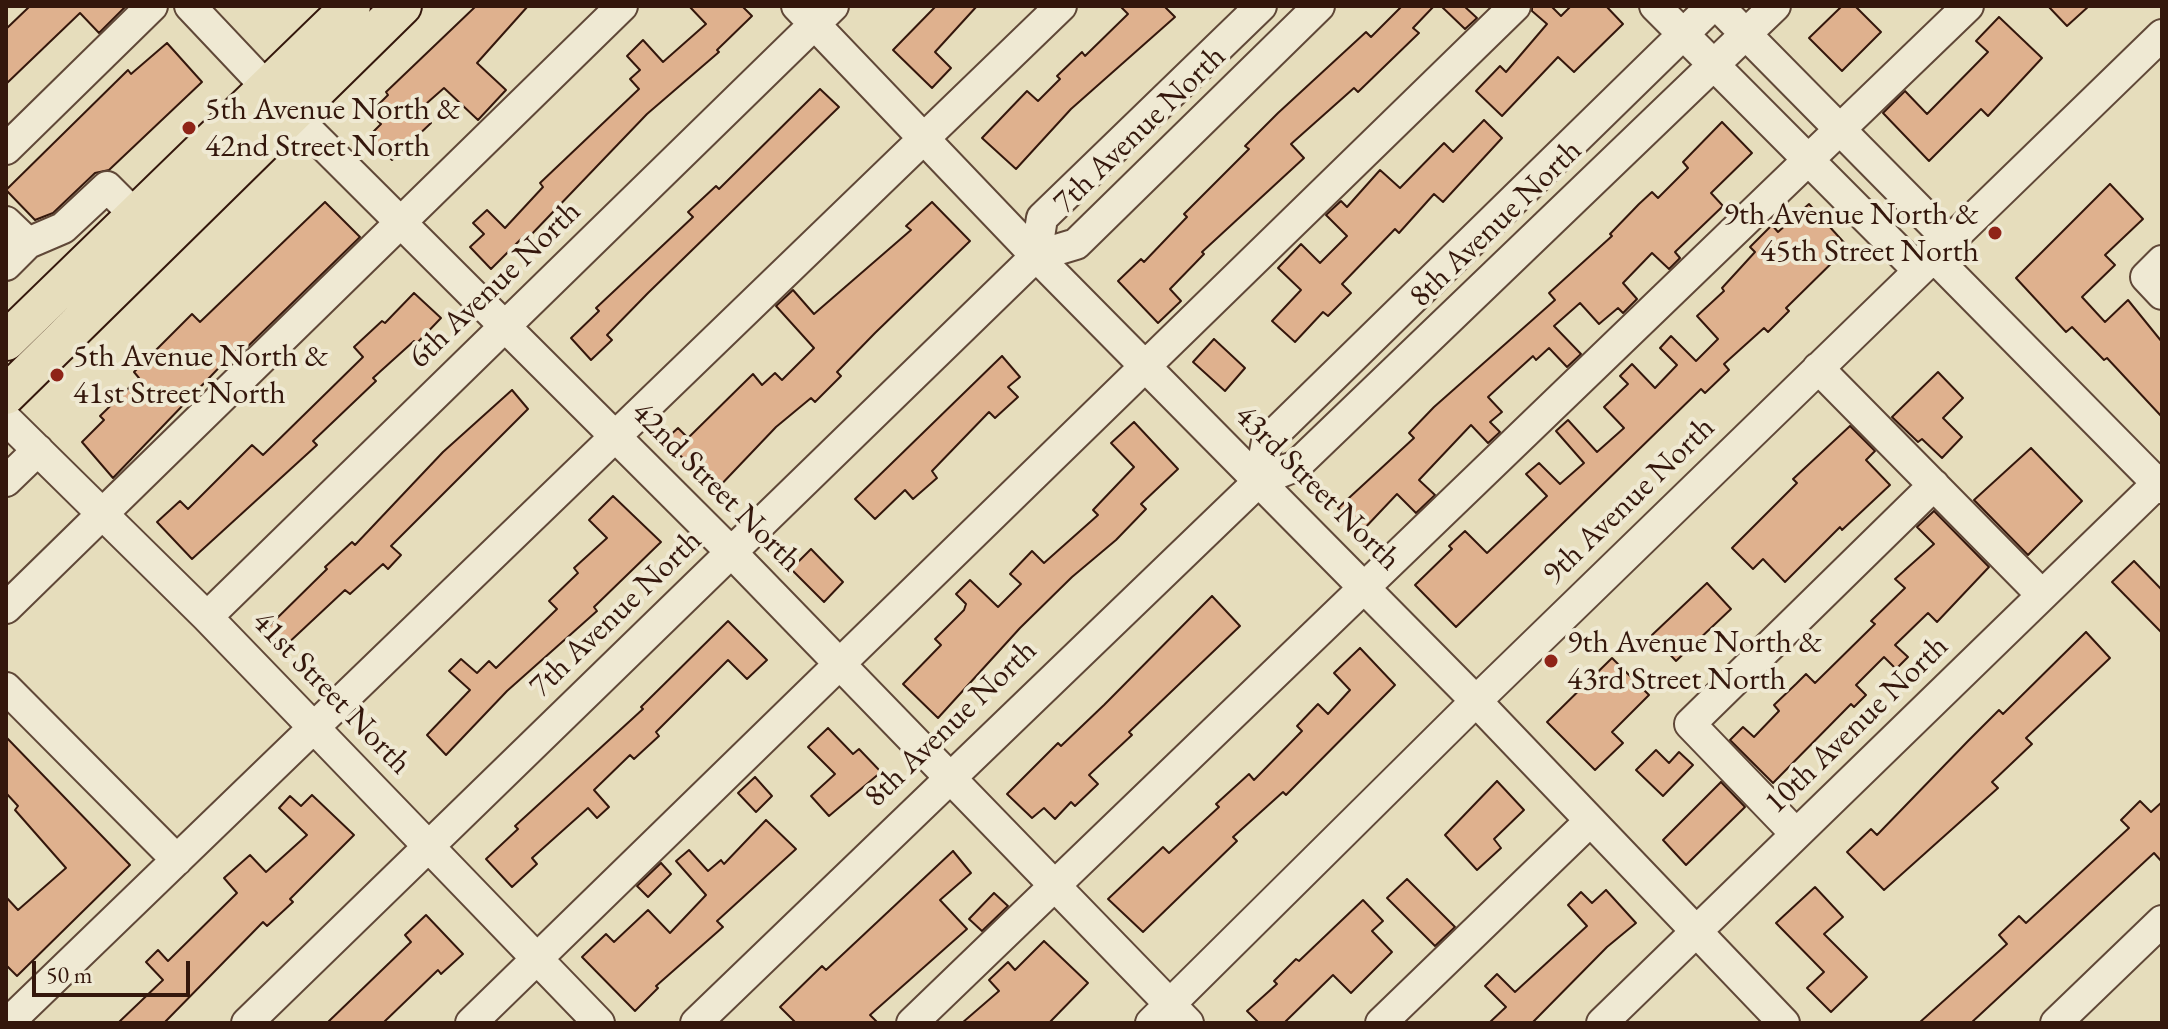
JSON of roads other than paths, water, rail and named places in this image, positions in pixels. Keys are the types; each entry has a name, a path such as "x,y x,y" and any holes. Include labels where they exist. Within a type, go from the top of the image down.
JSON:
{"main road":[{"path":"6,395 280,100 351,6"},
{"path":"6,341 135,215 402,6"}],"street":[{"path":"6,149 152,6"},
{"name":"42nd Street North","path":"190,6 400,223 840,664 1054,886 1170,1017"},
{"path":"6,608 622,6"},
{"path":"13,1017 1061,6"},
{"name":"7th Avenue North","path":"1036,256 1042,218 1261,6"},
{"name":"7th Avenue North","path":"247,1023 1036,256 1076,244 1319,6"},
{"path":"471,1023 1515,6"},
{"path":"1655,6 1809,161 1933,255 2160,483"},
{"name":"8th Avenue North","path":"1260,480 1267,441 1712,6"},
{"path":"1718,6 1840,130 1933,255"},
{"name":"8th Avenue North","path":"696,1023 948,776 1260,480 1296,466 1775,6"},
{"path":"912,1023 1968,6"},
{"name":"43rd Street North","path":"815,12 924,139 1036,256 1476,701 1694,933 1784,1023"},
{"name":"6th Avenue North","path":"207,617 503,327 815,12"},
{"name":"9th Avenue North","path":"1170,1017 1476,701 2162,35"},
{"path":"6,265 28,243 63,228 107,187 135,215"},
{"path":"6,222 28,243"},
{"path":"63,228 92,258"},
{"path":"2162,261 2146,277 2162,294"},
{"path":"1818,368 2042,595"},
{"name":"41st Street North","path":"6,419 207,617 599,1023"},
{"path":"6,481 38,450"},
{"name":"10th Avenue North","path":"1602,1023 2160,483"},
{"path":"1796,834 1690,724 1934,485"},
{"path":"6,688 177,860"},
{"path":"1381,1023 1589,822"},
{"path":"2056,1023 2162,921"}],"place":[{"name":"5th Avenue North & 42nd Street North","path":"189,128"},
{"name":"9th Avenue North & 45th Street North","path":"1995,233"},
{"name":"5th Avenue North & 41st Street North","path":"57,375"},
{"name":"9th Avenue North & 43rd Street North","path":"1551,661"}]}
